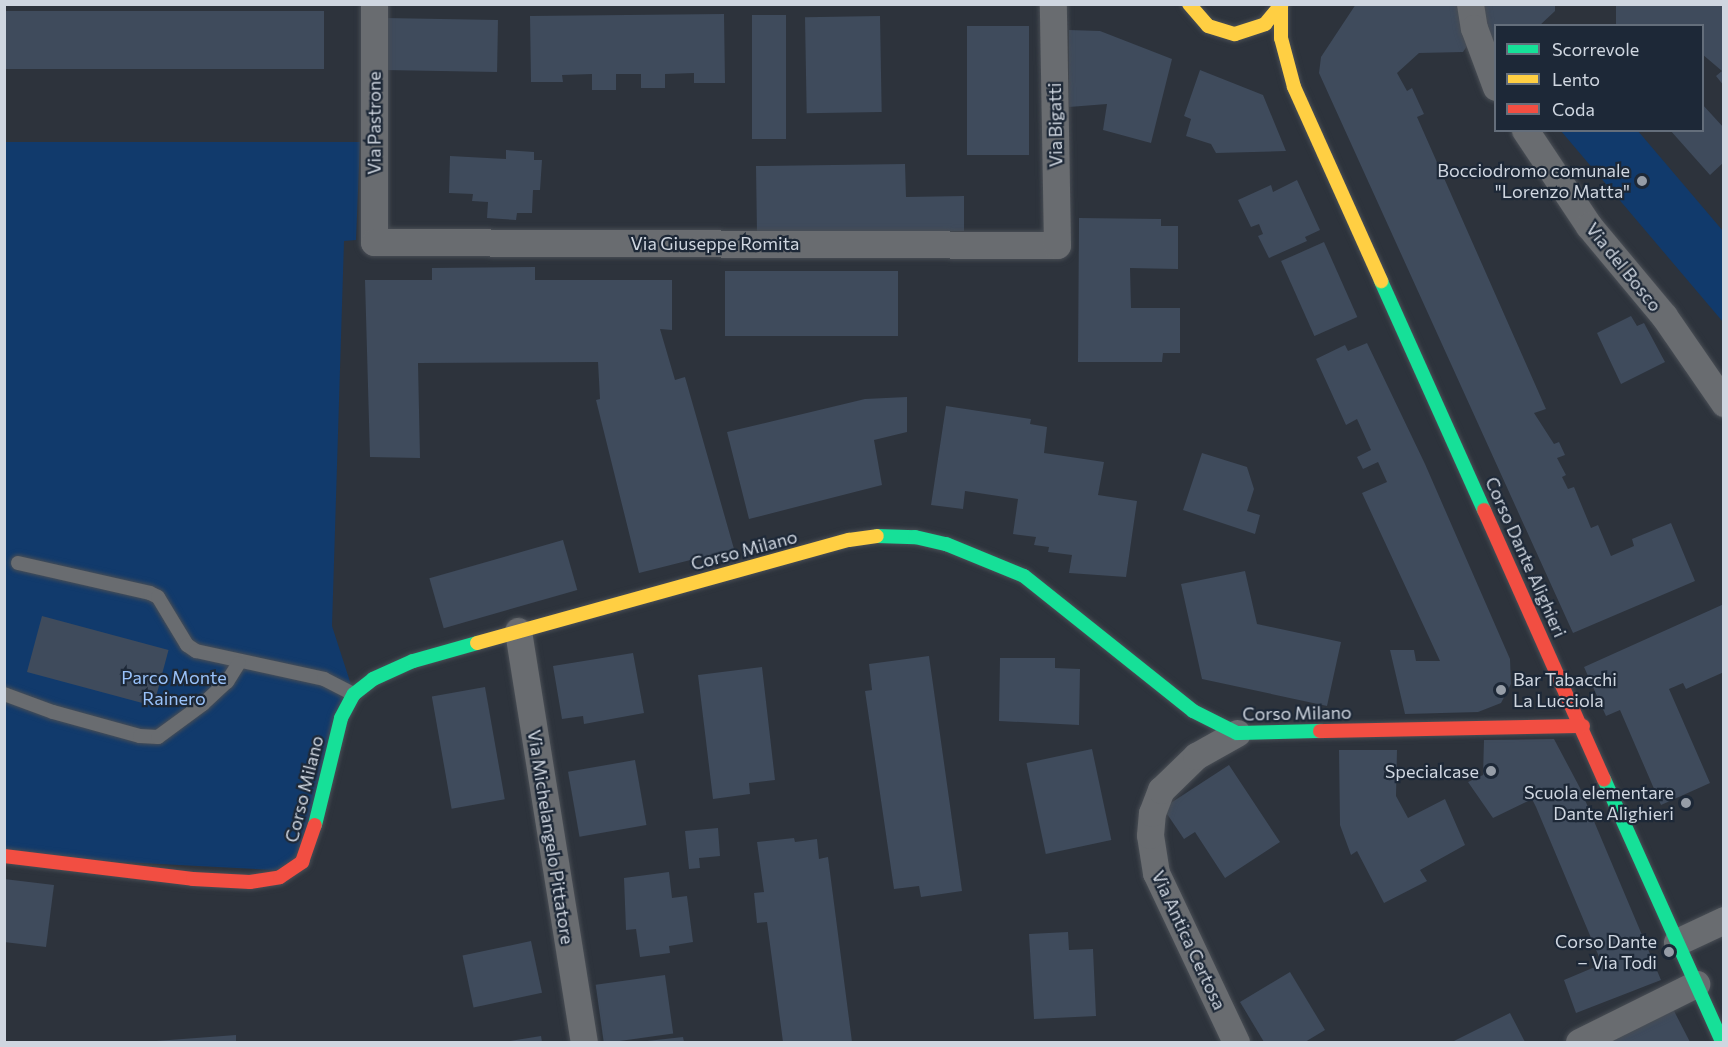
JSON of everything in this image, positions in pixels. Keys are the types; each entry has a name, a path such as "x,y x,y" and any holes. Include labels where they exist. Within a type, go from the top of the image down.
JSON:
{"street":[{"name":"Via Pastrone","path":"374,4 374,242"},
{"name":"Via Bigatti","path":"1053,4 1057,245"},
{"path":"1180,4 1255,46"},
{"path":"1470,4 1474,28 1494,82"},
{"path":"1204,19 1251,31 1265,24 1281,5"},
{"name":"Corso Dante Alighieri","path":"1281,5 1280,34 1294,87 1583,726 1722,1042"},
{"name":"Corso Dante Alighieri","path":"1269,59 1294,87"},
{"name":"Via del Bosco","path":"1530,137 1589,226 1664,316 1724,403"},
{"name":"Via Giuseppe Romita","path":"374,242 1057,245"},
{"name":"Corso Milano","path":"4,856 155,875 250,882 280,877 302,862 314,837 336,735 354,694 373,679 412,661 849,540 915,537 969,552 1024,576 1193,711 1237,733 1583,726"},
{"name":"Via Michelangelo Pittatore","path":"518,631 584,1042"},
{"name":"Via Antica Certosa","path":"1236,1042 1156,873 1150,835 1152,813 1161,790 1196,756 1237,733"},
{"path":"1677,942 1724,920"},
{"path":"1579,1042 1696,984"}],"lane":[{"path":"18,563 158,597 187,645 239,663 324,679 354,694"},
{"path":"4,694 53,712 140,736 158,737 203,704 227,682 239,663"}],"green space":[{"name":"Bocciodromo comunale \"Lorenzo Matta\"","path":"1562,132 1639,132 1723,231 1723,322"},
{"name":"Parco Monte Rainero","path":"5,142 360,142 356,240 344,241 332,626 354,694 292,871 5,856"}],"building":[{"path":"1356,4 1456,4 1471,40 1463,52 1419,53 1397,73 1407,91 1412,88 1424,114 1417,117 1546,409 1534,413 1554,444 1559,442 1565,455 1557,458 1566,475 1562,477 1568,489 1574,487 1591,528 1598,525 1611,556 1634,546 1632,539 1671,523 1695,581 1573,633 1319,73 1321,57"},
{"path":"1616,4 1724,4 1724,86 1716,76 1722,71 1704,56 1704,24 1616,24"},
{"path":"1478,5 1555,5 1555,11 1541,24 1494,24 1494,44"},
{"path":"4,11 324,11 324,69 4,69"},
{"path":"724,14 725,83 694,83 694,73 665,74 665,88 641,88 641,74 616,74 616,90 592,90 592,74 562,75 563,82 531,82 530,16"},
{"path":"752,15 786,15 786,139 752,139"},
{"path":"880,16 882,112 807,113 805,17"},
{"path":"385,18 498,20 497,72 384,70"},
{"path":"967,26 1029,26 1029,155 967,155"},
{"path":"1069,30 1100,31 1172,59 1151,143 1103,130 1107,104 1069,107"},
{"path":"1200,70 1263,95 1286,151 1216,153 1211,144 1186,136 1191,119 1184,116"},
{"path":"1704,106 1724,128 1724,162 1710,175 1672,132 1704,132"},
{"path":"506,150 534,152 534,160 542,160 540,190 533,190 532,213 517,213 516,220 487,218 488,202 472,201 473,194 449,193 450,156 506,159"},
{"path":"905,164 906,197 964,196 964,231 757,234 756,166"},
{"path":"1297,180 1320,230 1305,237 1307,241 1269,258 1258,236 1263,234 1259,224 1251,227 1238,200 1271,185 1273,192"},
{"path":"1079,218 1161,219 1161,226 1178,226 1178,269 1130,268 1131,308 1180,308 1180,353 1163,353 1162,362 1078,362"},
{"path":"1324,242 1357,317 1314,336 1281,261"},
{"path":"535,267 535,280 672,280 672,330 660,329 675,380 685,377 734,549 639,573 596,400 600,399 598,362 418,363 420,458 370,457 365,280 432,280 432,268"},
{"path":"725,271 898,271 898,336 725,336"},
{"path":"1631,316 1637,326 1644,323 1665,362 1621,384 1597,333"},
{"path":"1367,343 1425,464 1510,659 1511,684 1501,703 1478,712 1405,714 1390,650 1414,650 1416,661 1440,661 1362,493 1387,482 1378,462 1363,469 1357,457 1371,450 1357,419 1346,425 1316,359 1345,345 1348,351"},
{"path":"907,397 907,432 874,440 882,485 749,519 727,432 865,399"},
{"path":"946,406 1031,419 1030,424 1047,427 1044,453 1104,462 1098,495 1137,501 1126,577 1069,573 1072,555 1048,552 1049,547 1034,545 1036,537 1013,534 1018,499 965,491 963,509 931,505"},
{"path":"1202,453 1247,467 1254,489 1247,511 1260,515 1255,534 1183,510"},
{"path":"563,540 577,590 444,628 429,578"},
{"path":"1245,571 1257,624 1341,642 1327,706 1202,679 1181,584"},
{"path":"1724,604 1724,672 1686,689 1683,683 1669,689 1710,783 1661,805 1620,710 1606,716 1584,667"},
{"path":"42,616 169,650 154,706 27,672"},
{"path":"633,653 644,713 584,724 583,716 562,719 553,666"},
{"path":"929,656 962,891 921,897 919,886 894,889 865,691 872,690 869,664"},
{"path":"1000,658 1055,658 1055,668 1080,669 1079,725 999,721"},
{"path":"762,667 775,780 749,783 750,794 713,799 698,675"},
{"path":"485,687 505,799 452,809 432,696"},
{"path":"1554,739 1580,788 1661,980 1576,1013 1564,980 1602,964 1536,807 1532,799 1493,818 1468,782 1483,775 1484,740"},
{"path":"1092,749 1111,840 1046,854 1026,763"},
{"path":"1339,750 1397,750 1396,796 1408,818 1445,799 1465,845 1420,870 1427,881 1384,903 1357,851 1351,855 1340,825"},
{"path":"635,760 646,825 579,837 568,772"},
{"path":"1229,765 1280,842 1225,878 1195,832 1184,839 1163,808"},
{"path":"718,828 720,856 699,858 700,868 689,869 685,831"},
{"path":"794,838 795,842 817,839 819,859 828,857 852,1042 783,1042 767,922 757,923 754,893 764,892 757,842"},
{"path":"669,872 672,898 687,896 693,942 669,946 670,953 640,957 636,929 626,930 624,878"},
{"path":"4,879 54,885 46,947 4,942"},
{"path":"1068,932 1069,950 1093,949 1096,1016 1034,1019 1029,934"},
{"path":"531,941 542,993 474,1007 463,956"},
{"path":"1290,972 1325,1030 1305,1042 1264,1042 1240,1002"},
{"path":"665,975 673,1033 604,1042 596,985"},
{"path":"1673,1009 1690,1042 1607,1042"},
{"path":"1510,1013 1525,1042 1452,1042"},
{"path":"236,1035 236,1042 156,1042 156,1041"},
{"path":"541,1036 542,1042 510,1042 510,1041"},
{"path":"683,1037 684,1042 647,1042 647,1041"}],"traffic: fast":[{"path":"1381,281 1484,510"},
{"path":"877,536 915,537 946,544 1024,576 1193,711 1237,733 1320,731"},
{"path":"315,825 341,718 354,694 373,679 413,661 477,643"},
{"path":"1604,779 1722,1042"}],"traffic: slow":[{"path":"1189,4 1208,26 1235,34 1265,24 1282,4"},
{"path":"1281,6 1281,38 1294,87 1381,281"},
{"path":"477,643 849,540 877,536"}],"traffic: jam":[{"path":"1484,510 1604,779"},
{"path":"1320,731 1583,726"},
{"path":"4,856 193,879 250,882 280,877 302,862 315,825"}],"place":[{"name":"Bocciodromo comunale \"Lorenzo Matta\"","path":"1642,181"},
{"name":"Bar Tabacchi La Lucciola","path":"1501,690"},
{"name":"Specialcase","path":"1491,771"},
{"name":"Scuola elementare Dante Alighieri","path":"1686,803"},
{"name":"Corso Dante – Via Todi","path":"1669,952"}]}
